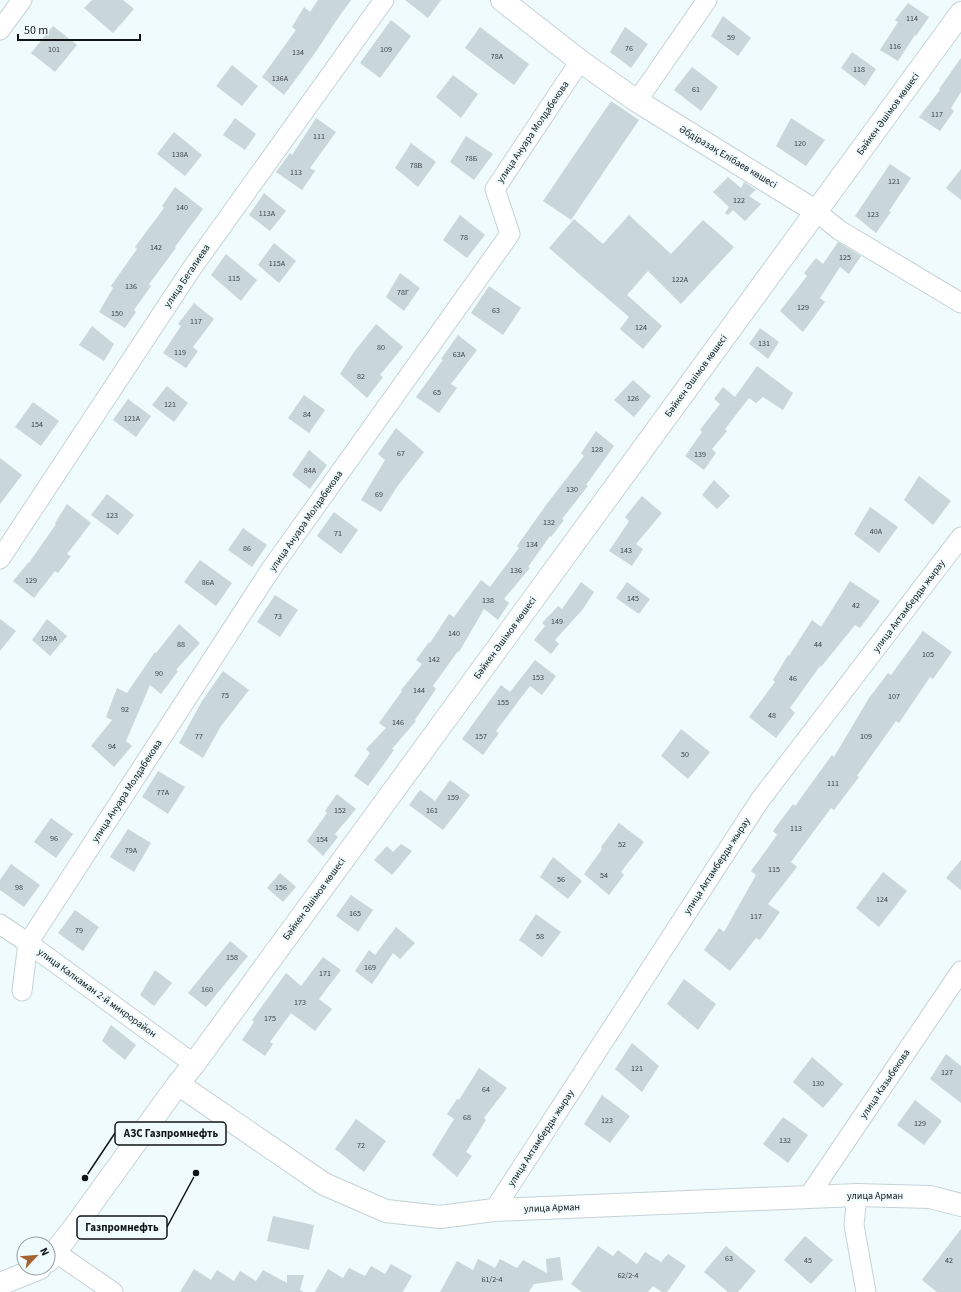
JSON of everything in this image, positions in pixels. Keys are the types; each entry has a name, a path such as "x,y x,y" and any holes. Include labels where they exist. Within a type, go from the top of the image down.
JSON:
{"main road":[{"name":"Әбдіразақ Елібаев көшесі","path":"502,0 637,102 817,212"},
{"name":"Бәйкен Әшімов көшесі","path":"56,1250 76,1225 194,1064 961,13"},
{"name":"улица Арман","path":"178,1084 324,1184 386,1211 440,1217 494,1210 857,1195 930,1197 961,1205"},
{"path":"0,1284 17,1276"},
{"name":"Бәйкен Әшімов көшесі","path":"18,1292 33,1276"}],"street":[{"path":"0,30 22,0"},
{"name":"улица Бегалиева","path":"0,559 192,268 384,0"},
{"path":"637,102 707,0"},
{"name":"улица Ануара Молдабекова","path":"22,991 28,943 271,569 510,234 495,189 580,60"},
{"name":"Әбдіразақ Елібаев көшесі","path":"817,212 839,230 961,303"},
{"name":"улица Актамберды жырау","path":"494,1210 760,800 961,537"},
{"name":"улица Калкаман 2-й микрорайон","path":"0,924 194,1064"},
{"name":"улица Казыбекова","path":"808,1197 961,970"},
{"path":"857,1195 854,1226 866,1292"},
{"path":"56,1266 113,1292"}],"building":[{"path":"92,0 123,0 134,9 113,33 84,8"},
{"path":"318,0 351,0 284,95 262,77 296,30 292,27 304,7 310,12"},
{"path":"405,0 441,0 428,18"},
{"path":"908,3 929,17 898,61 880,50 898,22 895,20"},
{"path":"723,16 751,38 738,56 711,36"},
{"path":"391,20 411,36 380,78 360,63"},
{"path":"53,26 77,45 55,72 31,53"},
{"path":"480,27 529,64 514,85 465,48"},
{"path":"625,27 648,44 631,68 610,52"},
{"path":"852,52 876,69 865,86 841,68"},
{"path":"961,58 961,92 951,108 954,111 940,131 919,117 940,90 939,89"},
{"path":"232,65 258,86 242,106 216,86"},
{"path":"692,67 718,87 701,111 674,90"},
{"path":"453,75 478,94 461,118 436,97"},
{"path":"611,101 639,120 571,220 543,201"},
{"path":"235,118 256,134 245,150 223,135"},
{"path":"316,118 336,132 310,168 315,171 302,190 276,172 290,153 292,155"},
{"path":"791,118 825,140 806,166 776,146"},
{"path":"174,132 202,155 185,176 157,154"},
{"path":"466,136 493,154 474,180 450,162"},
{"path":"411,143 436,162 418,187 395,168"},
{"path":"890,164 911,178 889,211 891,212 876,233 855,216"},
{"path":"961,169 961,200 946,188"},
{"path":"728,177 741,188 744,182 756,190 749,196 761,204 745,221 733,210 728,215 725,213 729,207 713,192"},
{"path":"175,187 203,209 149,284 151,286 134,310 136,312 125,328 99,312 113,288 111,286 137,249 135,247 164,208 162,206"},
{"path":"264,193 286,211 270,231 249,215"},
{"path":"460,215 485,235 467,258 443,240"},
{"path":"629,215 671,254 703,220 734,247 681,304 648,271 627,295 662,326 643,349 620,329 629,317 549,248 574,219 603,244"},
{"path":"838,242 861,256 849,274 840,267 820,298 825,302 803,332 780,311 807,276 804,273 816,258 823,264"},
{"path":"274,243 296,261 279,283 258,265"},
{"path":"226,254 257,280 241,301 211,275"},
{"path":"400,273 420,288 404,311 386,297"},
{"path":"489,286 521,308 503,335 471,313"},
{"path":"194,303 214,319 193,347 198,351 186,368 163,353 181,326 178,324"},
{"path":"376,324 403,347 380,375 383,377 367,398 340,374 354,352"},
{"path":"92,326 114,344 104,361 79,345"},
{"path":"760,328 779,342 768,359 749,344"},
{"path":"458,335 477,350 451,384 457,388 439,413 416,397 443,360 441,359"},
{"path":"757,366 793,393 783,410 763,397 756,403 749,398 725,429 727,431 712,449 716,453 704,470 685,456 702,432 700,430 720,404 714,399 723,387 735,397"},
{"path":"633,380 651,396 634,417 614,400"},
{"path":"167,386 188,403 174,422 152,405"},
{"path":"304,395 325,410 309,433 288,418"},
{"path":"128,399 151,416 136,437 113,420"},
{"path":"33,402 59,421 41,446 15,427"},
{"path":"396,428 424,452 397,487 381,512 361,500 385,460 378,454"},
{"path":"596,431 614,446 586,485 588,486 562,519 564,520 551,537 550,536 528,567 530,568 504,599 509,603 498,620 484,609 459,652 458,651 433,686 436,689 415,720 416,721 392,749 394,750 368,786 354,776 370,753 366,749 386,728 379,723 402,691 401,690 422,664 416,660 429,642 430,643 449,614 454,617 481,580 490,587 519,548 517,546 546,505 584,456 581,453"},
{"path":"309,450 327,465 310,489 292,475"},
{"path":"0,458 22,475 0,504"},
{"path":"919,476 951,501 933,525 904,500"},
{"path":"714,480 730,496 717,509 702,495"},
{"path":"107,494 134,515 118,535 91,515"},
{"path":"642,496 662,513 636,544 643,549 632,566 609,551 629,521 625,517"},
{"path":"67,504 91,523 67,554 71,556 58,573 55,571 34,598 13,581 29,563 56,524 55,523"},
{"path":"870,507 898,527 879,553 854,534"},
{"path":"334,512 358,530 341,554 317,536"},
{"path":"243,528 267,545 252,567 228,550"},
{"path":"200,560 232,583 216,606 184,582"},
{"path":"850,581 880,601 860,628 855,625 821,667 820,666 790,708 795,713 776,738 749,717 775,682 773,680 812,620 821,627"},
{"path":"581,582 594,592 583,609 555,640 559,644 551,654 534,640 545,626 542,623 558,606 562,609"},
{"path":"627,582 650,599 639,614 616,598"},
{"path":"275,595 298,610 280,637 257,622"},
{"path":"0,619 16,631 0,651"},
{"path":"47,619 67,636 50,656 32,640"},
{"path":"179,624 200,643 176,670 178,671 161,694 150,685 126,741 132,746 114,767 91,746 112,720 106,717 117,688 127,693 155,652 156,653"},
{"path":"923,631 952,652 933,679 930,677 899,723 896,721 857,776 859,777 834,810 831,808 791,862 797,867 768,904 780,912 760,940 756,938 730,971 704,950 719,928 724,932 756,875 751,871 777,835 773,831 793,804 795,806 832,755 834,757 869,698 888,673 891,675"},
{"path":"535,660 556,676 542,695 530,686 496,731 499,733 483,755 462,739 501,685 510,692"},
{"path":"223,671 249,690 221,726 203,758 179,743 202,701"},
{"path":"681,729 710,752 688,779 661,756"},
{"path":"158,771 185,787 168,814 142,797"},
{"path":"450,780 470,795 443,830 409,805 420,790 435,801"},
{"path":"337,794 356,809 335,834 338,837 323,856 307,841 327,813 325,811"},
{"path":"51,818 73,834 56,858 34,842"},
{"path":"619,823 644,842 621,872 624,875 609,895 584,874 602,849 601,847"},
{"path":"128,829 151,843 134,872 110,857"},
{"path":"401,844 412,851 392,875 374,860 387,846 393,852"},
{"path":"553,857 582,881 568,899 540,877"},
{"path":"961,860 961,890 946,878"},
{"path":"11,864 40,885 24,907 0,890 0,880"},
{"path":"883,872 907,891 879,927 856,908"},
{"path":"280,873 296,887 283,902 267,888"},
{"path":"351,895 373,910 358,932 336,916"},
{"path":"75,910 99,927 83,951 58,933"},
{"path":"536,914 561,932 542,957 519,940"},
{"path":"396,927 415,943 400,959 393,953 372,984 355,971 369,950 375,955"},
{"path":"230,941 248,956 206,1007 188,993"},
{"path":"323,957 341,970 319,999 332,1009 315,1031 291,1013 270,1042 273,1044 265,1056 242,1040 254,1022 252,1020 286,973 301,986"},
{"path":"155,970 172,983 154,1006 140,995"},
{"path":"684,979 716,1004 698,1030 667,1004"},
{"path":"111,1025 136,1045 125,1060 102,1041"},
{"path":"632,1043 659,1066 642,1092 615,1069"},
{"path":"946,1054 961,1066 961,1103 930,1079"},
{"path":"812,1057 843,1084 823,1108 793,1082"},
{"path":"479,1068 507,1088 484,1118 486,1120 466,1152 472,1156 457,1177 432,1155 454,1119 447,1114 457,1099 459,1100"},
{"path":"602,1095 630,1116 610,1143 584,1124"},
{"path":"915,1100 942,1121 924,1145 897,1125"},
{"path":"783,1117 808,1135 788,1163 763,1144"},
{"path":"356,1119 386,1141 364,1172 335,1149"},
{"path":"273,1216 314,1225 309,1250 267,1241"},
{"path":"961,1229 961,1292 937,1292 922,1280"},
{"path":"805,1236 833,1260 811,1284 784,1260"},
{"path":"598,1246 613,1256 618,1250 637,1264 645,1252 661,1262 668,1254 686,1266 667,1292 662,1292 653,1286 648,1292 582,1292 571,1284"},
{"path":"726,1246 756,1271 738,1292 728,1292 704,1272"},
{"path":"560,1257 563,1280 534,1284 529,1292 440,1292 457,1261 473,1270 478,1259 495,1268 500,1259 517,1268 523,1260 547,1273 546,1259"},
{"path":"391,1264 412,1276 403,1292 315,1292 328,1269 343,1278 349,1268 365,1276 371,1266 385,1274"},
{"path":"194,1269 211,1280 217,1270 234,1281 240,1271 256,1281 263,1270 287,1283 287,1275 304,1275 300,1290 304,1292 180,1292"}],"place":[{"name":"Газпромнефть","path":"196,1173"},
{"name":"АЗС Газпромнефть","path":"85,1178"}]}
